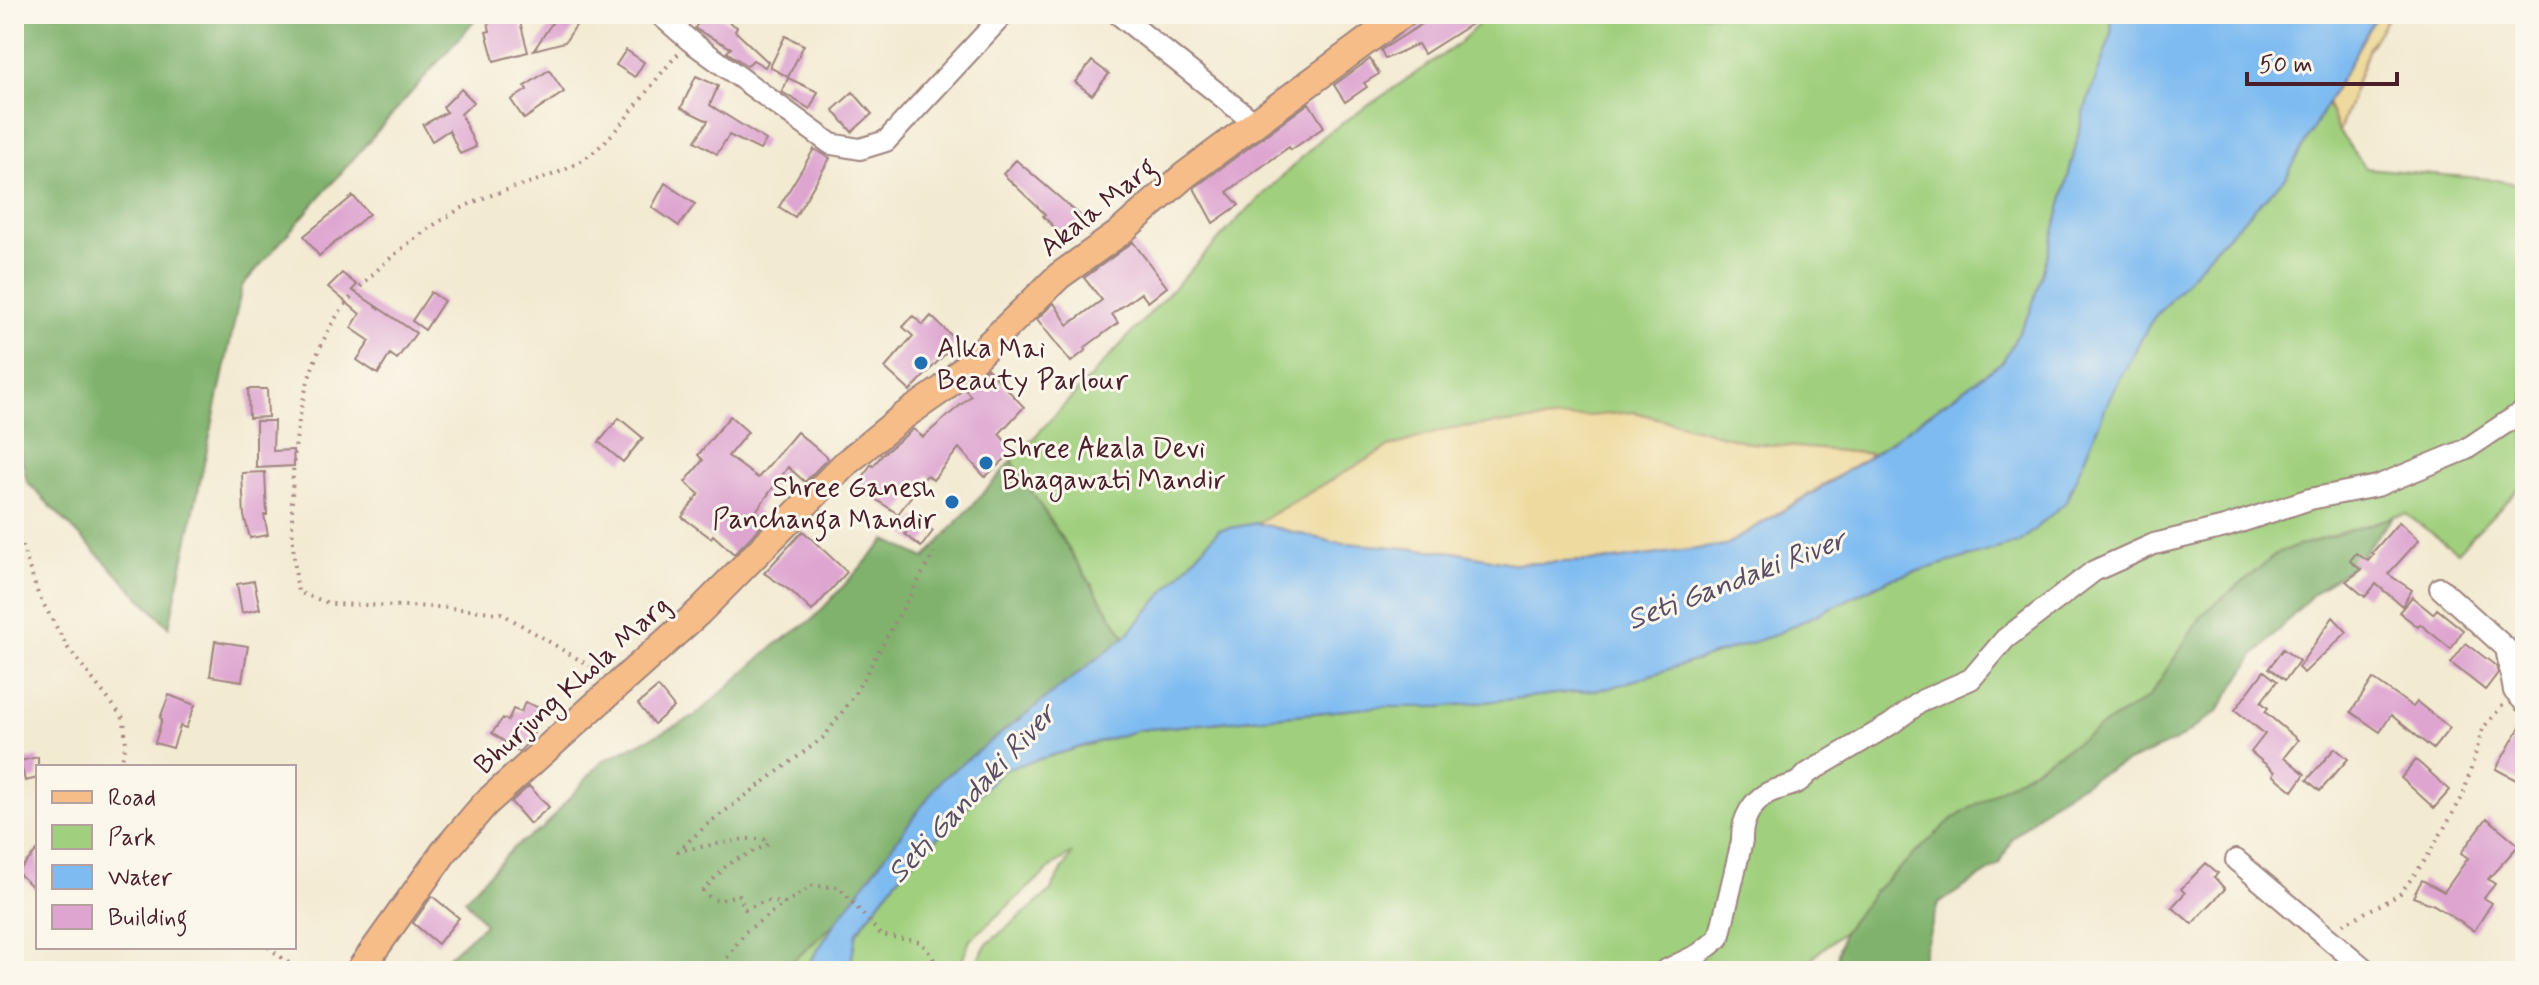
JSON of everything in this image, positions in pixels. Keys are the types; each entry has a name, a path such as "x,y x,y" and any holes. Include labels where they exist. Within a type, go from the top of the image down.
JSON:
{"main road":[{"name":"Akala Marg","path":"846,463 944,388 1059,276 1118,234 1185,175 1403,14"},
{"name":"Bhurjung Khola Marg","path":"359,971 444,852 485,804 699,612 846,463"}],"street":[{"path":"659,14 690,41 831,144 860,149 886,141 1004,14"},
{"path":"1118,14 1255,123"},
{"path":"1664,971 1699,954 1719,938 1742,841 1742,829 1747,814 1756,802 1771,790 1798,784 1808,773 1891,724 1923,700 1971,679 2005,639 2094,571 2154,544 2225,527 2310,499 2391,481 2465,450 2525,410"},
{"path":"2440,588 2506,648 2520,697"},
{"path":"2236,860 2367,971"}],"path":[{"path":"620,686 501,613 439,607 331,604 298,592 291,546 295,466 302,407 311,372 335,319 371,278 406,244 468,205 583,161 618,127 656,77 690,41"},
{"path":"14,523 38,594 68,648 124,719 126,744 121,765"},
{"path":"785,903 766,901 745,909 739,895 722,901 712,900 703,891 728,864 769,844 764,839 745,839 678,851 709,823 824,737 853,697 934,553"},
{"path":"2322,933 2399,895 2426,859 2463,796 2483,728 2520,697"},
{"path":"718,971 745,932 812,886 839,887 881,935 921,942 933,958 937,971"},
{"path":"271,949 299,971"}],"green space":[{"path":"14,14 480,14 242,286 169,627 27,482 14,421"},
{"path":"1476,14 2111,14 2112,33 2086,106 2030,313 2003,361 1873,454 1750,443 1634,412 1389,447 1257,523 1219,530 1125,637 1012,461 1238,219 1325,135 1457,45 1481,22"},
{"path":"2327,103 2339,132 2366,168 2525,185 2525,482 2457,552 2406,514 2393,517 2175,659 2149,697 2096,731 1874,892 1843,932 1796,971 981,971 974,967 986,945 1050,892 1072,853 1055,864 970,940 958,971 849,971 857,933 897,879 1002,770 1139,730 1377,707 1439,707 1610,688 1772,636 1890,579 2020,542 2111,395 2150,323 2213,250 2286,177"},
{"path":"1012,461 1125,637 942,779 836,922 782,971 432,971 485,924 465,899 514,847 543,828 602,761 694,717 775,645 812,620 886,540 925,558"},
{"path":"2393,517 2354,564 2312,595 2254,656 2218,711 2176,741 2098,775 2051,803 2012,838 2000,864 1938,904 1918,971 1834,971 1843,932 1874,892 1951,820 2149,697 2203,614 2279,552"},
{"path":"836,922 804,971 782,971"}],"sand":[{"path":"2377,14 2390,14 2369,48 2339,132 2327,103"},
{"path":"1634,412 1750,443 1873,454 1726,545 1614,560 1516,564 1454,552 1333,542 1257,523 1389,447 1451,428"}],"water":[{"name":"Seti Gandaki River","path":"2111,14 2377,14 2286,177 2213,250 2150,323 2111,395 2066,502 2020,542 1890,579 1772,636 1610,688 1439,707 1377,707 1139,730 1002,770 897,879 857,932 849,971 804,971 836,922 942,779 1125,637 1219,530 1257,523 1333,542 1454,552 1516,564 1614,560 1726,545 1873,454 2003,361 2030,312 2050,248 2086,106 2112,33"}],"building":[{"path":"486,14 518,14 528,52 494,61 486,32 490,31"},
{"path":"558,14 577,24 565,42 534,50"},
{"path":"703,14 714,14 737,27 735,31 768,62 765,67 753,60 747,66 727,52 731,48 697,30 695,28"},
{"path":"1438,14 1487,14 1424,54 1418,44 1385,59 1381,50"},
{"path":"785,36 804,45 788,77 770,67"},
{"path":"626,50 644,62 635,77 616,65"},
{"path":"1370,59 1379,74 1364,83 1367,87 1345,102 1334,85"},
{"path":"1092,61 1109,74 1092,95 1075,82"},
{"path":"549,70 564,92 524,119 511,100"},
{"path":"696,76 718,86 710,105 766,140 760,150 729,135 717,154 695,141 708,121 681,108"},
{"path":"788,78 818,92 810,109 782,92"},
{"path":"461,89 474,102 461,114 476,147 460,154 449,130 432,141 423,125 447,112 443,107"},
{"path":"853,92 872,114 852,132 833,110"},
{"path":"1309,103 1324,127 1291,150 1289,147 1227,192 1239,205 1213,223 1194,188"},
{"path":"814,149 830,158 795,217 779,207"},
{"path":"1016,160 1089,223 1070,243 1003,174"},
{"path":"665,183 695,204 679,226 652,207"},
{"path":"353,196 369,214 319,256 304,236"},
{"path":"1133,242 1167,287 1148,302 1141,293 1112,314 1118,323 1084,348 1086,350 1071,362 1037,319 1054,303 1068,325 1102,300 1084,278"},
{"path":"342,273 357,285 352,290 416,333 397,359 390,354 378,374 357,360 370,341 351,328 360,314 328,287"},
{"path":"431,292 444,301 425,330 412,321"},
{"path":"913,316 923,325 931,316 957,341 910,391 885,368 913,336 903,327"},
{"path":"987,368 1024,407 999,434 1014,451 985,477 959,448 933,480 927,475 898,514 857,487 871,464 873,466 913,429 923,437 971,396 965,390"},
{"path":"248,389 267,389 268,417 249,418"},
{"path":"730,416 748,432 728,456 758,478 797,432 828,458 805,482 788,467 756,511 767,520 734,554 713,535 711,538 682,517 699,494 685,482 703,460 698,455"},
{"path":"619,418 643,438 623,462 599,442"},
{"path":"256,421 274,421 273,451 293,450 294,466 256,468"},
{"path":"265,472 267,515 264,515 268,535 250,538 244,516 242,473"},
{"path":"916,518 933,531 921,547 905,534"},
{"path":"2399,522 2419,540 2388,574 2412,590 2402,606 2376,584 2365,597 2346,581 2361,570 2350,561 2356,553 2368,561"},
{"path":"803,531 847,572 812,611 792,592 764,573"},
{"path":"254,581 260,609 242,613 237,584"},
{"path":"2412,597 2433,614 2437,609 2463,630 2451,649 2399,612"},
{"path":"2333,617 2347,632 2304,673 2298,668"},
{"path":"215,641 248,646 242,681 210,676"},
{"path":"2466,643 2496,666 2498,673 2485,690 2451,663"},
{"path":"2283,649 2299,661 2285,680 2269,668"},
{"path":"2264,671 2277,681 2261,702 2268,708 2265,712 2298,740 2284,757 2305,774 2293,791 2251,752 2265,734 2235,710"},
{"path":"2373,679 2413,707 2417,702 2450,728 2433,749 2391,715 2380,732 2351,712"},
{"path":"658,687 674,707 654,724 638,704"},
{"path":"169,695 195,705 186,728 180,726 173,748 155,743"},
{"path":"525,702 542,709 532,738 519,752 492,733 503,718 508,721 513,709 521,712"},
{"path":"2525,718 2525,785 2496,769"},
{"path":"2335,748 2348,759 2320,791 2307,780"},
{"path":"38,757 36,778 25,781 20,761"},
{"path":"2416,760 2450,790 2434,808 2401,778"},
{"path":"529,786 549,807 530,824 511,802"},
{"path":"2487,818 2519,845 2488,879 2495,884 2484,898 2492,903 2474,931 2434,905 2413,897 2422,880 2444,892 2468,858 2461,853"},
{"path":"36,852 36,890 17,872"},
{"path":"2206,863 2218,873 2214,877 2225,889 2192,924 2172,907 2185,893 2181,889"},
{"path":"432,896 459,918 438,944 413,923"}],"place":[{"name":"Alka Mai Beauty Parlour","path":"921,363"},
{"name":"Shree Akala Devi Bhagawati Mandir","path":"986,463"},
{"name":"Shree Ganesh Panchanga Mandir","path":"952,502"}]}
